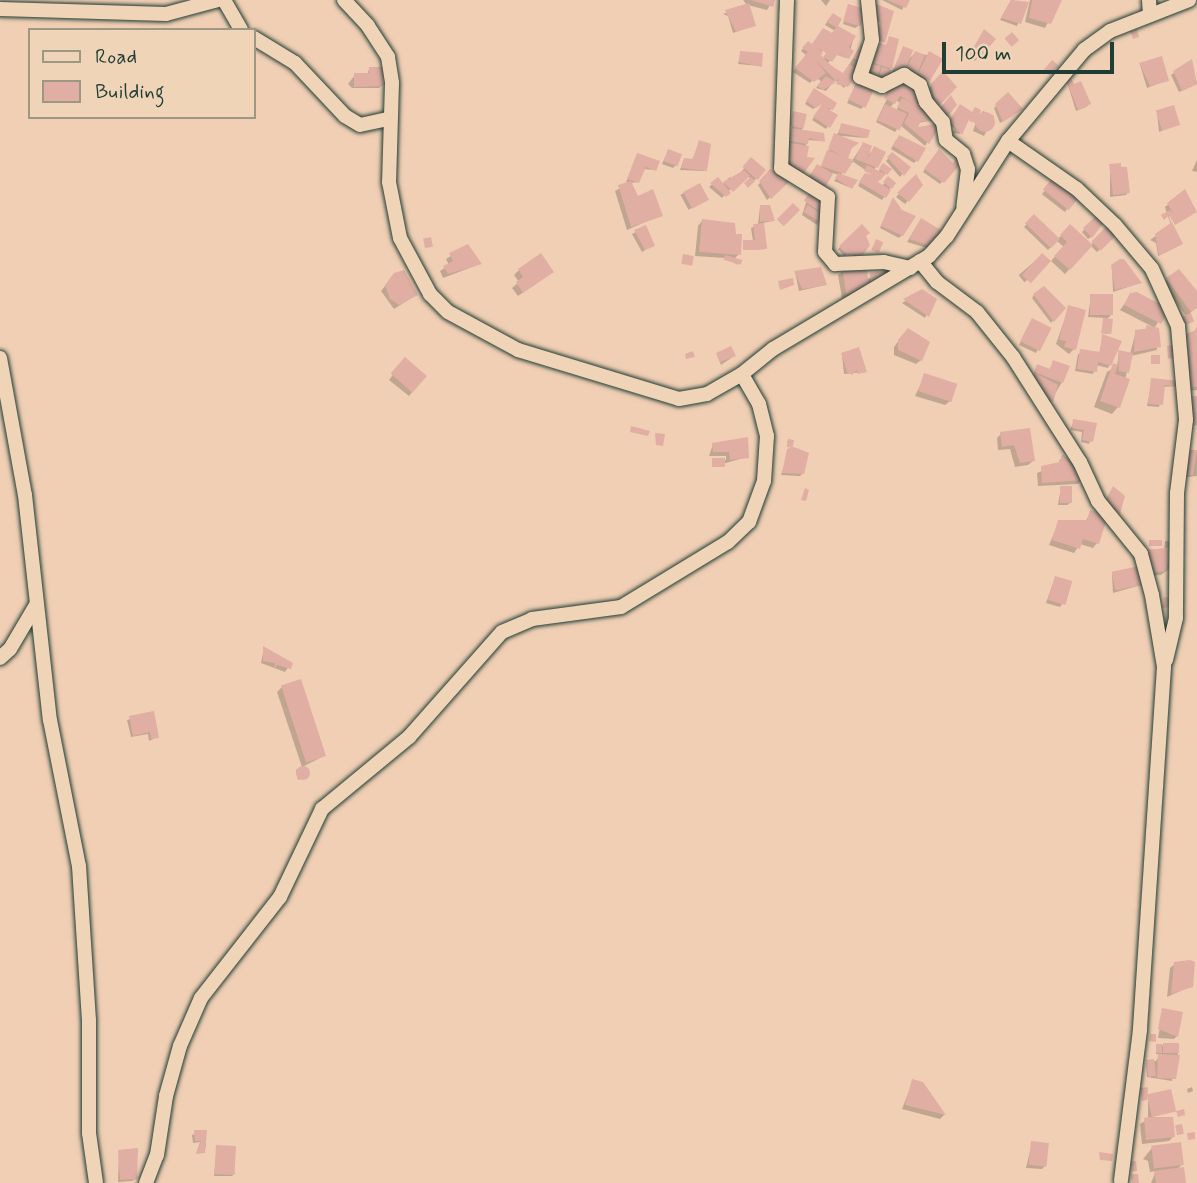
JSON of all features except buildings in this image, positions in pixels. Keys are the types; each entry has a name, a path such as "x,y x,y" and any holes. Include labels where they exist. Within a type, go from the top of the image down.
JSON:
{"street":[{"path":"0,9 166,14 218,0"},
{"path":"224,0 239,28"},
{"path":"344,0 368,26 387,57 392,83 388,119 389,182 400,238 423,284 447,312 518,350 679,399 706,394 742,374 773,349 915,265 947,236 1008,141 1084,50 1150,7 1184,3 1197,14"},
{"path":"787,0 781,167 828,197 825,252 835,264 884,262 915,265 997,335 1080,463 1098,502 1141,554 1164,667"},
{"path":"868,0 872,40 860,77 882,86 904,75 920,85 926,102 943,122 946,139 963,154 968,169 962,188 963,208"},
{"path":"256,39 295,63 345,116 360,125 388,119"},
{"path":"1008,141 1077,189 1115,225 1152,269 1178,326 1186,420 1177,493 1176,618 1164,667 1140,1030 1121,1181"},
{"path":"0,358 25,495 50,720 79,866 89,1020 89,1133 96,1183"},
{"path":"146,1183 157,1156 166,1096 180,1046 201,998 280,897 322,809 409,737 502,632 531,619 621,607 728,542 749,522 764,481 767,436 759,404 742,374"},
{"path":"0,658 10,649 36,605"}]}
